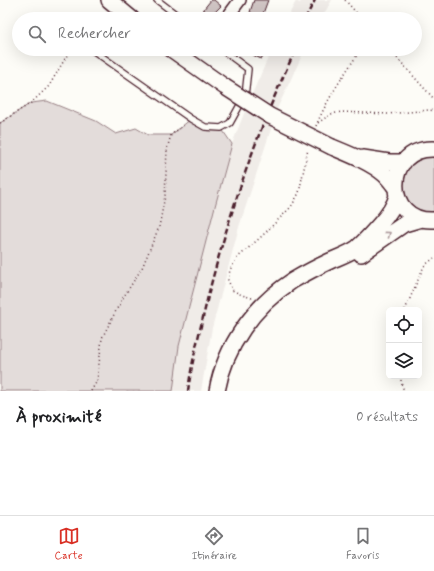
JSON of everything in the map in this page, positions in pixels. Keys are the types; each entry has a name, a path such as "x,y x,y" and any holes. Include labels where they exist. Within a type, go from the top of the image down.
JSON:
{"main road":[{"path":"109,0 124,12"},
{"path":"181,56 270,116 332,147 354,156 384,174 396,191 405,210 412,215 428,220"},
{"path":"217,391 222,370 232,347 255,313 276,293 292,282 356,248 390,213 396,191 397,174 404,162 411,155 419,151 434,149"},
{"path":"354,156 382,161 404,162"},
{"path":"227,391 231,372 241,346 257,321 271,307 297,288 358,256 404,224 428,220"}],"street":[{"path":"231,12 240,0"}],"lane":[{"path":"157,0 173,12"},
{"path":"101,56 205,127 221,128 230,123 245,96 248,69 230,56"}],"path":[{"path":"345,0 356,12"},
{"path":"0,123 31,103 49,86 68,56"},
{"path":"315,129 322,111 337,83 356,56"},
{"path":"395,56 434,99"},
{"path":"317,124 331,114 341,112 388,114 429,110 434,111"},
{"path":"91,391 96,381 102,338 121,301 142,268 159,227 165,196 167,149 171,135 191,118"},
{"path":"254,298 242,295 232,290 228,280 230,270 236,259 291,207 299,193 308,147"},
{"path":"406,307 424,266 434,258"},
{"path":"401,379 404,391"}],"shaded area":[{"path":"302,0 332,0 325,12 290,12 296,1 300,3"},
{"path":"269,56 302,56 277,109 252,94"},
{"path":"47,101 96,121 116,134 136,128 148,135 171,135 191,119 205,127 221,128 232,144 179,346 173,391 0,391 0,123 31,103"},
{"path":"245,111 272,126 239,227 212,328 201,391 171,391 179,346 214,210 232,144"},
{"path":"430,156 434,157 434,213 420,211 414,207 403,193 402,185 406,172 410,167 416,162"}],"building":[{"path":"211,0 214,0 221,6 215,12 205,12 203,10"},
{"path":"254,0 268,0 264,12 250,12"},
{"path":"255,56 263,56 261,59"}],"railway":[{"path":"309,12 315,0"},
{"path":"188,391 194,355 208,296 235,201 257,139 293,56"}]}
